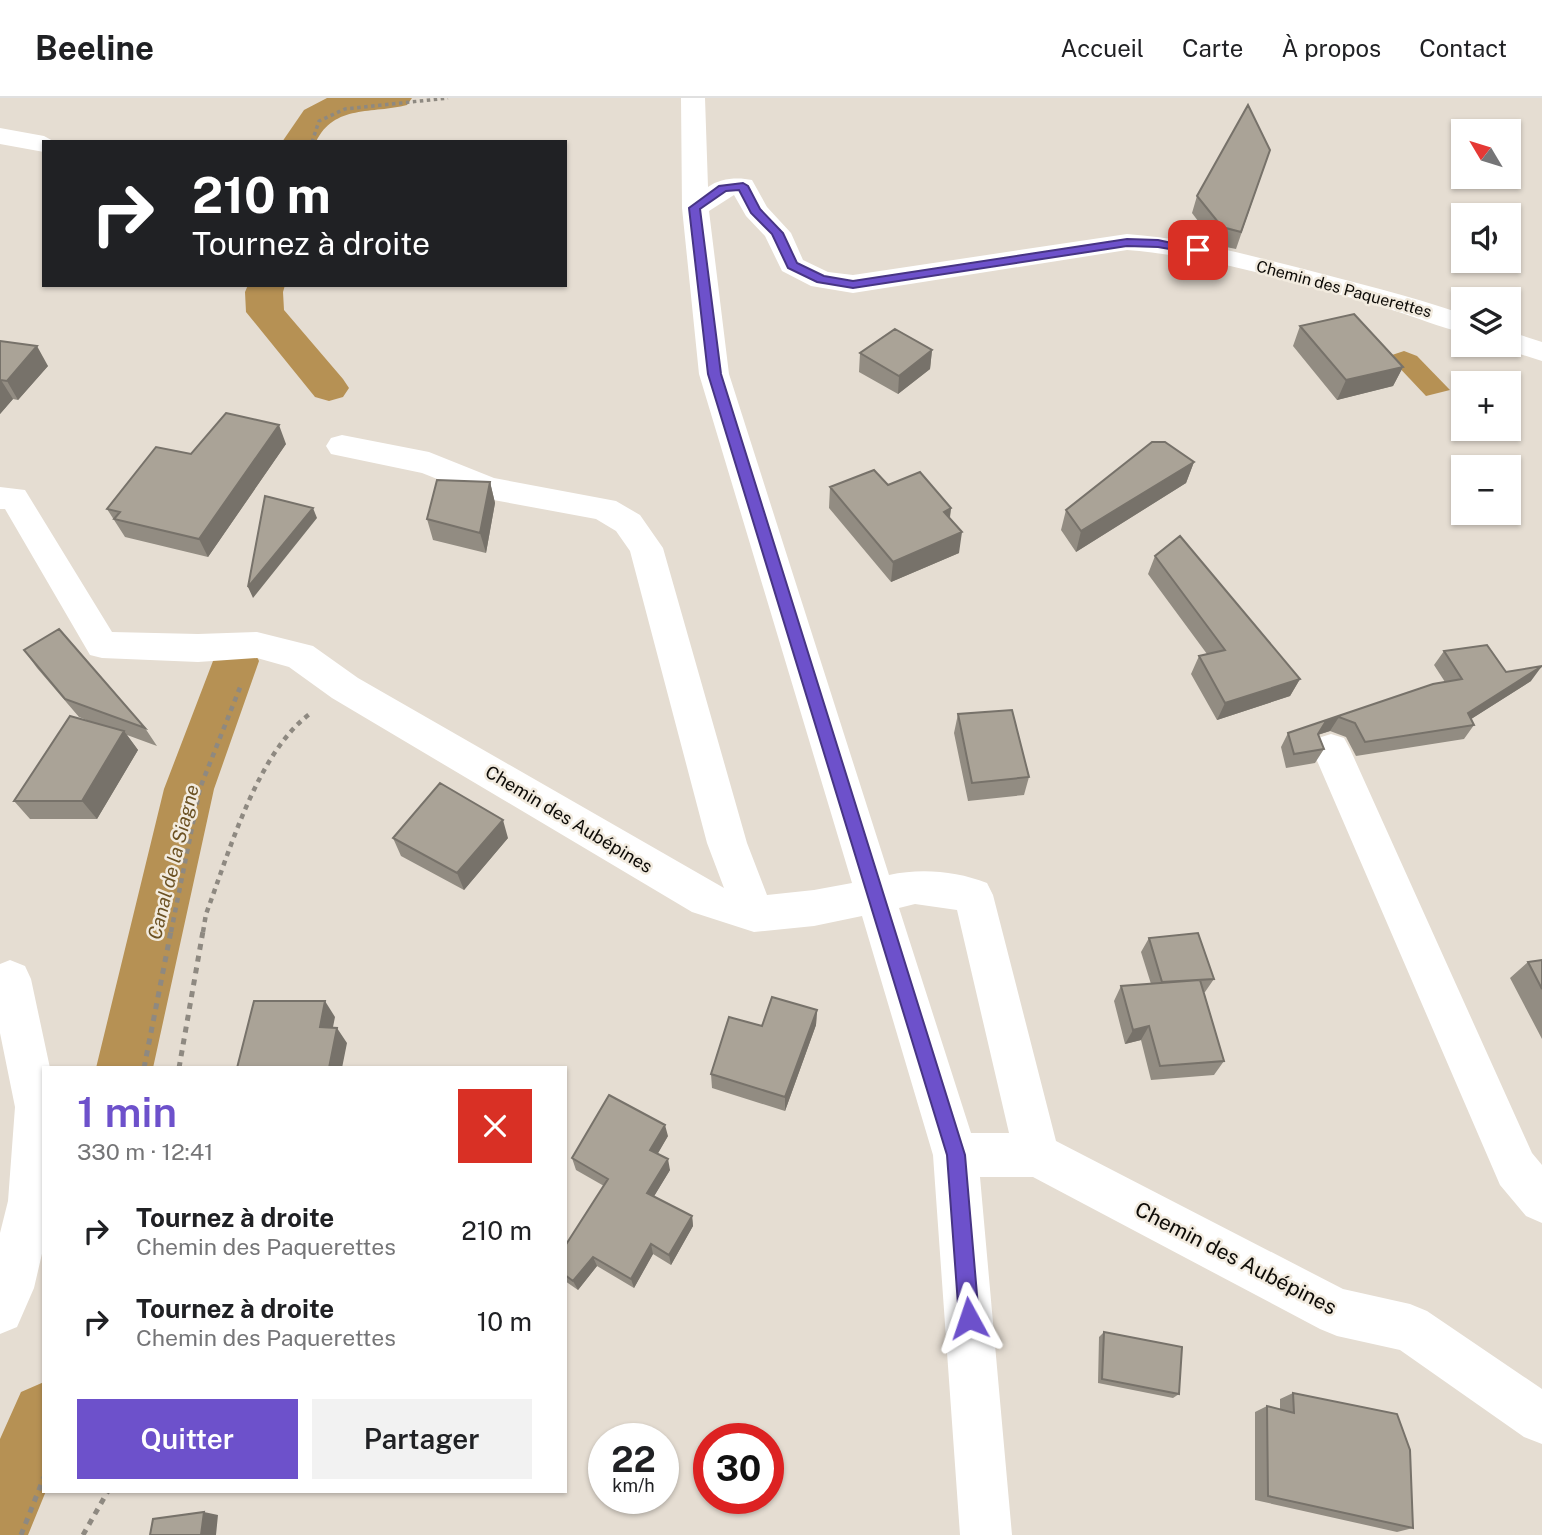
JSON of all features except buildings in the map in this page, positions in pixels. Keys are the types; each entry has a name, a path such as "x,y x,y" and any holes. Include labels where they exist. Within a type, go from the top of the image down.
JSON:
{"street":[{"path":"693,98 695,208 715,374 956,1155 986,1535"},
{"path":"0,136 42,144"},
{"name":"Chemin des Paquerettes","path":"695,208 723,188 743,186 755,210 777,233 792,265 821,279 853,284 1127,242 1198,250 1411,305 1451,320"},
{"path":"1521,345 1542,352"},
{"path":"342,446 429,463 488,488 604,509 628,523 646,548 727,843 754,914"},
{"name":"Chemin des Aubépines","path":"0,498 15,498 102,645 198,648 257,645 300,656 345,688 706,900 754,914 814,908 915,887 973,895 1037,1155"},
{"path":"1331,749 1516,1169 1542,1200"},
{"path":"0,1310 10,1288 31,1201 37,1107 10,979"},
{"name":"Chemin des Aubépines","path":"956,1155 1037,1155 1337,1312 1410,1328 1542,1419"}],"path":[{"path":"313,140 319,121 345,109 448,98"},
{"path":"144,1066 200,788 257,645"},
{"path":"179,1066 206,914 255,785 297,723 345,688"},
{"path":"21,1535 42,1482"},
{"path":"83,1535 107,1493"}],"shaded area":[{"path":"1404,351 1417,356 1450,390 1426,396 1393,361 1392,355"}],"waterway":[{"name":"Canal de la Siagne","path":"300,140 315,117 326,110 352,102 396,98"},
{"name":"Canal de la Siagne","path":"266,287 265,312 329,388"},
{"name":"Canal de la Siagne","path":"124,1066 189,789 236,661"},
{"name":"Canal de la Siagne","path":"0,1520 42,1420"}],"route":[{"path":"969,1318 956,1155 715,374 695,208 723,188 743,186 755,210 777,233 792,265 821,279 853,284 1127,242 1198,250"}]}
